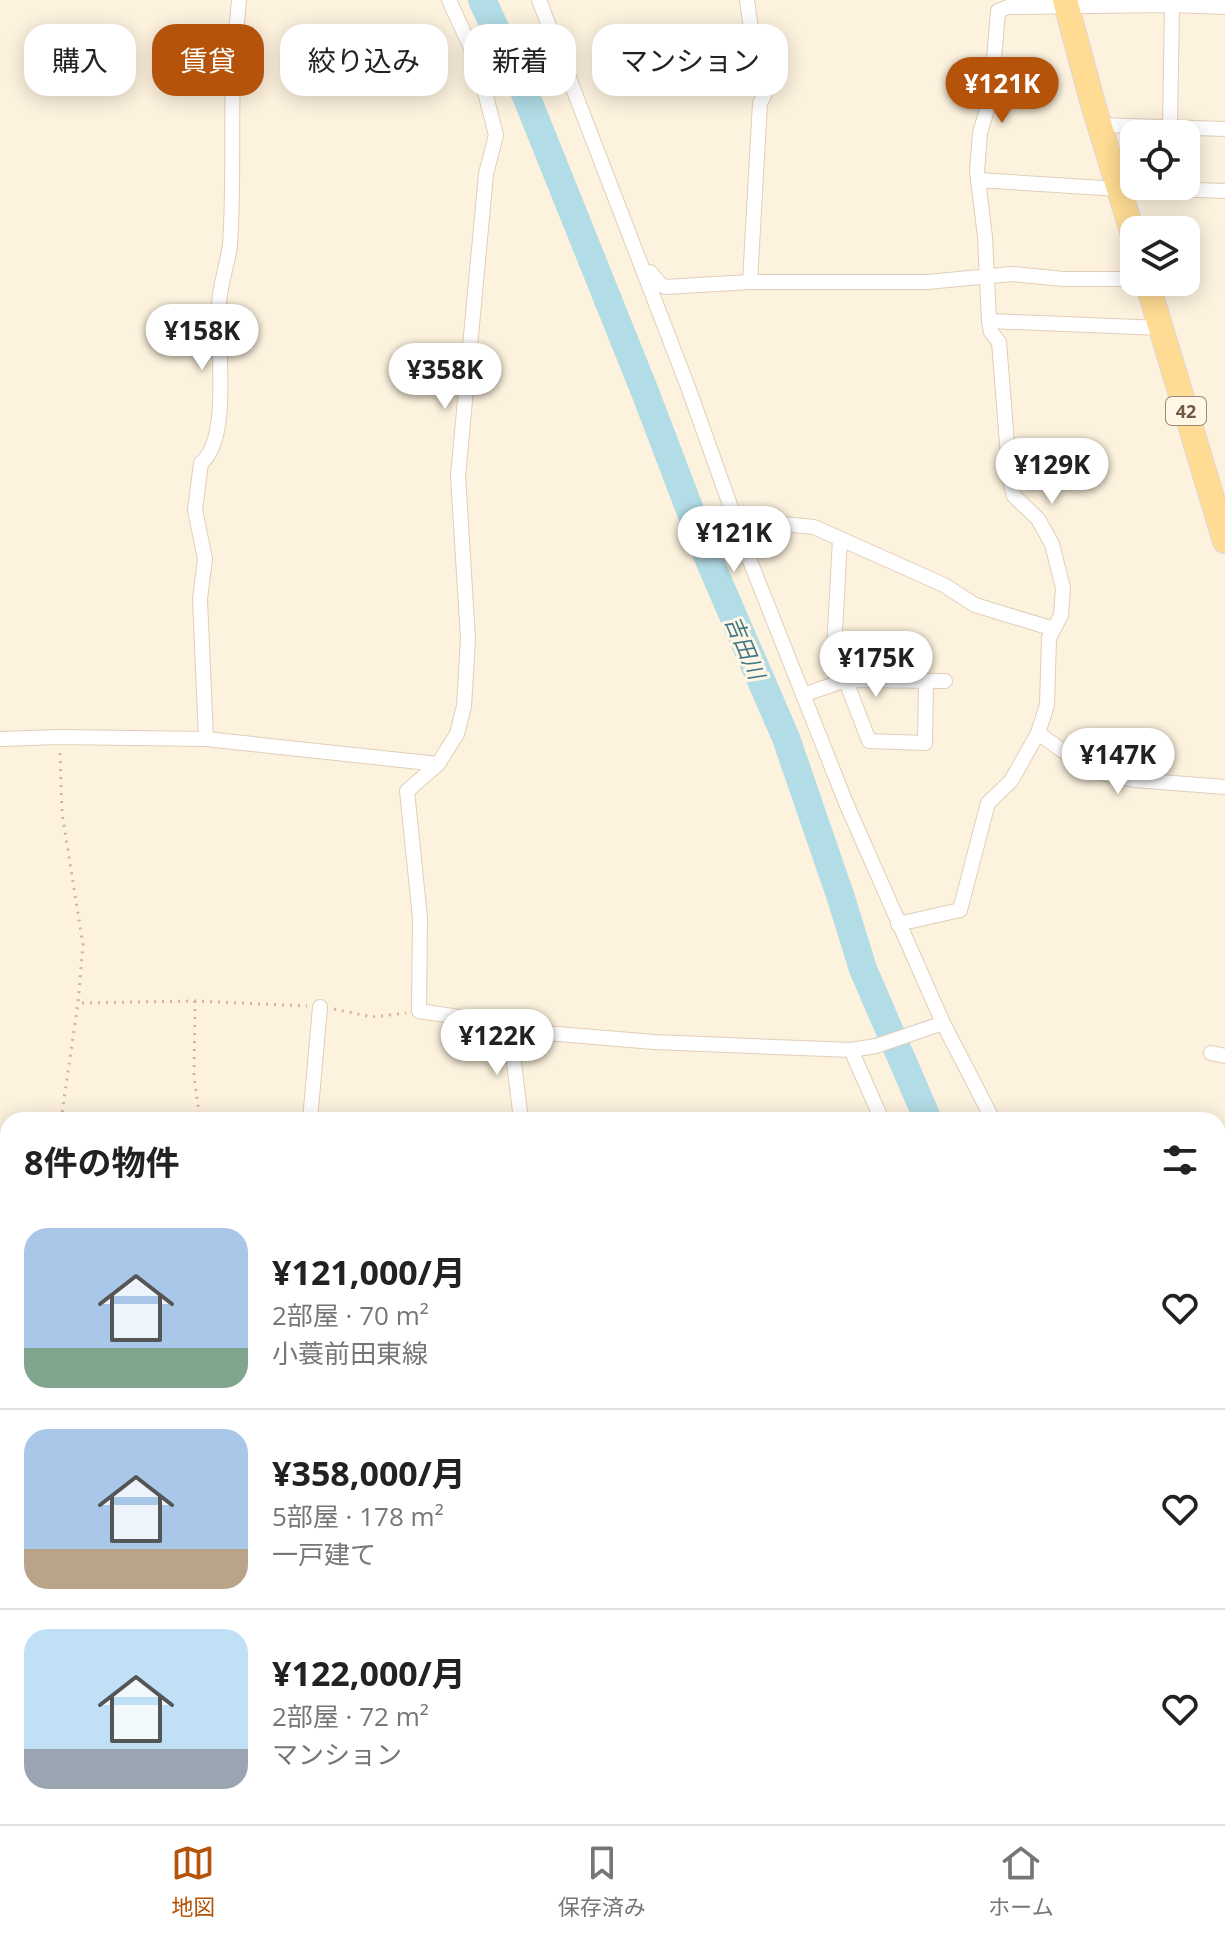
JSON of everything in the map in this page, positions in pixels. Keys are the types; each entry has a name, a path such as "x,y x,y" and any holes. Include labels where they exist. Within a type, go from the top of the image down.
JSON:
{"main road":[{"path":"1066,3 1127,216"},
{"name":"42","path":"1151,296 1225,541"}],"street":[{"path":"206,739 200,599 205,559 195,510 201,463 209,457 222,384 218,307 230,247 233,70 239,0"},
{"path":"449,0 464,33"},
{"path":"539,0 548,24"},
{"path":"747,0 757,73 766,92 760,103 750,282"},
{"path":"898,924 960,910 988,803 1011,781 1038,733 1047,705 1049,638 1061,615 1063,588 1052,544 1038,519 1014,496 1010,481 999,342 991,332 989,321 978,180 980,133 991,96 998,11 1008,7 1066,3 1225,7"},
{"path":"1170,120 1172,5"},
{"path":"576,95 803,695 898,924 943,1023 989,1112"},
{"path":"486,96 496,135 486,174 458,476 468,639 464,706 457,734 438,764 407,791 420,918 419,1011 479,1020 510,1030 654,1042 851,1050 876,1046 943,1023"},
{"path":"1100,125 1120,126"},
{"path":"1200,128 1225,129"},
{"path":"978,180 1225,191"},
{"path":"641,263 665,287 750,282 927,282 1012,274 1064,279 1120,279"},
{"path":"989,321 1161,328"},
{"path":"737,525 814,527 944,585 975,605 1054,629"},
{"path":"840,539 834,650 869,741 925,743 926,681"},
{"path":"803,695 846,680 945,681"},
{"path":"1038,733 1091,771 1135,780 1225,787"},
{"path":"0,739 206,739 438,764"},
{"path":"311,1112 320,1007"},
{"path":"510,1030 520,1112"},
{"path":"851,1050 878,1112"}],"path":[{"path":"59,737 62,813 83,945 62,1112"},
{"path":"78,1003 195,1001 194,1077 199,1112"}],"waterway":[{"name":"吉田川","path":"482,0 520,81 709,560 786,738 863,969 925,1112"}]}
